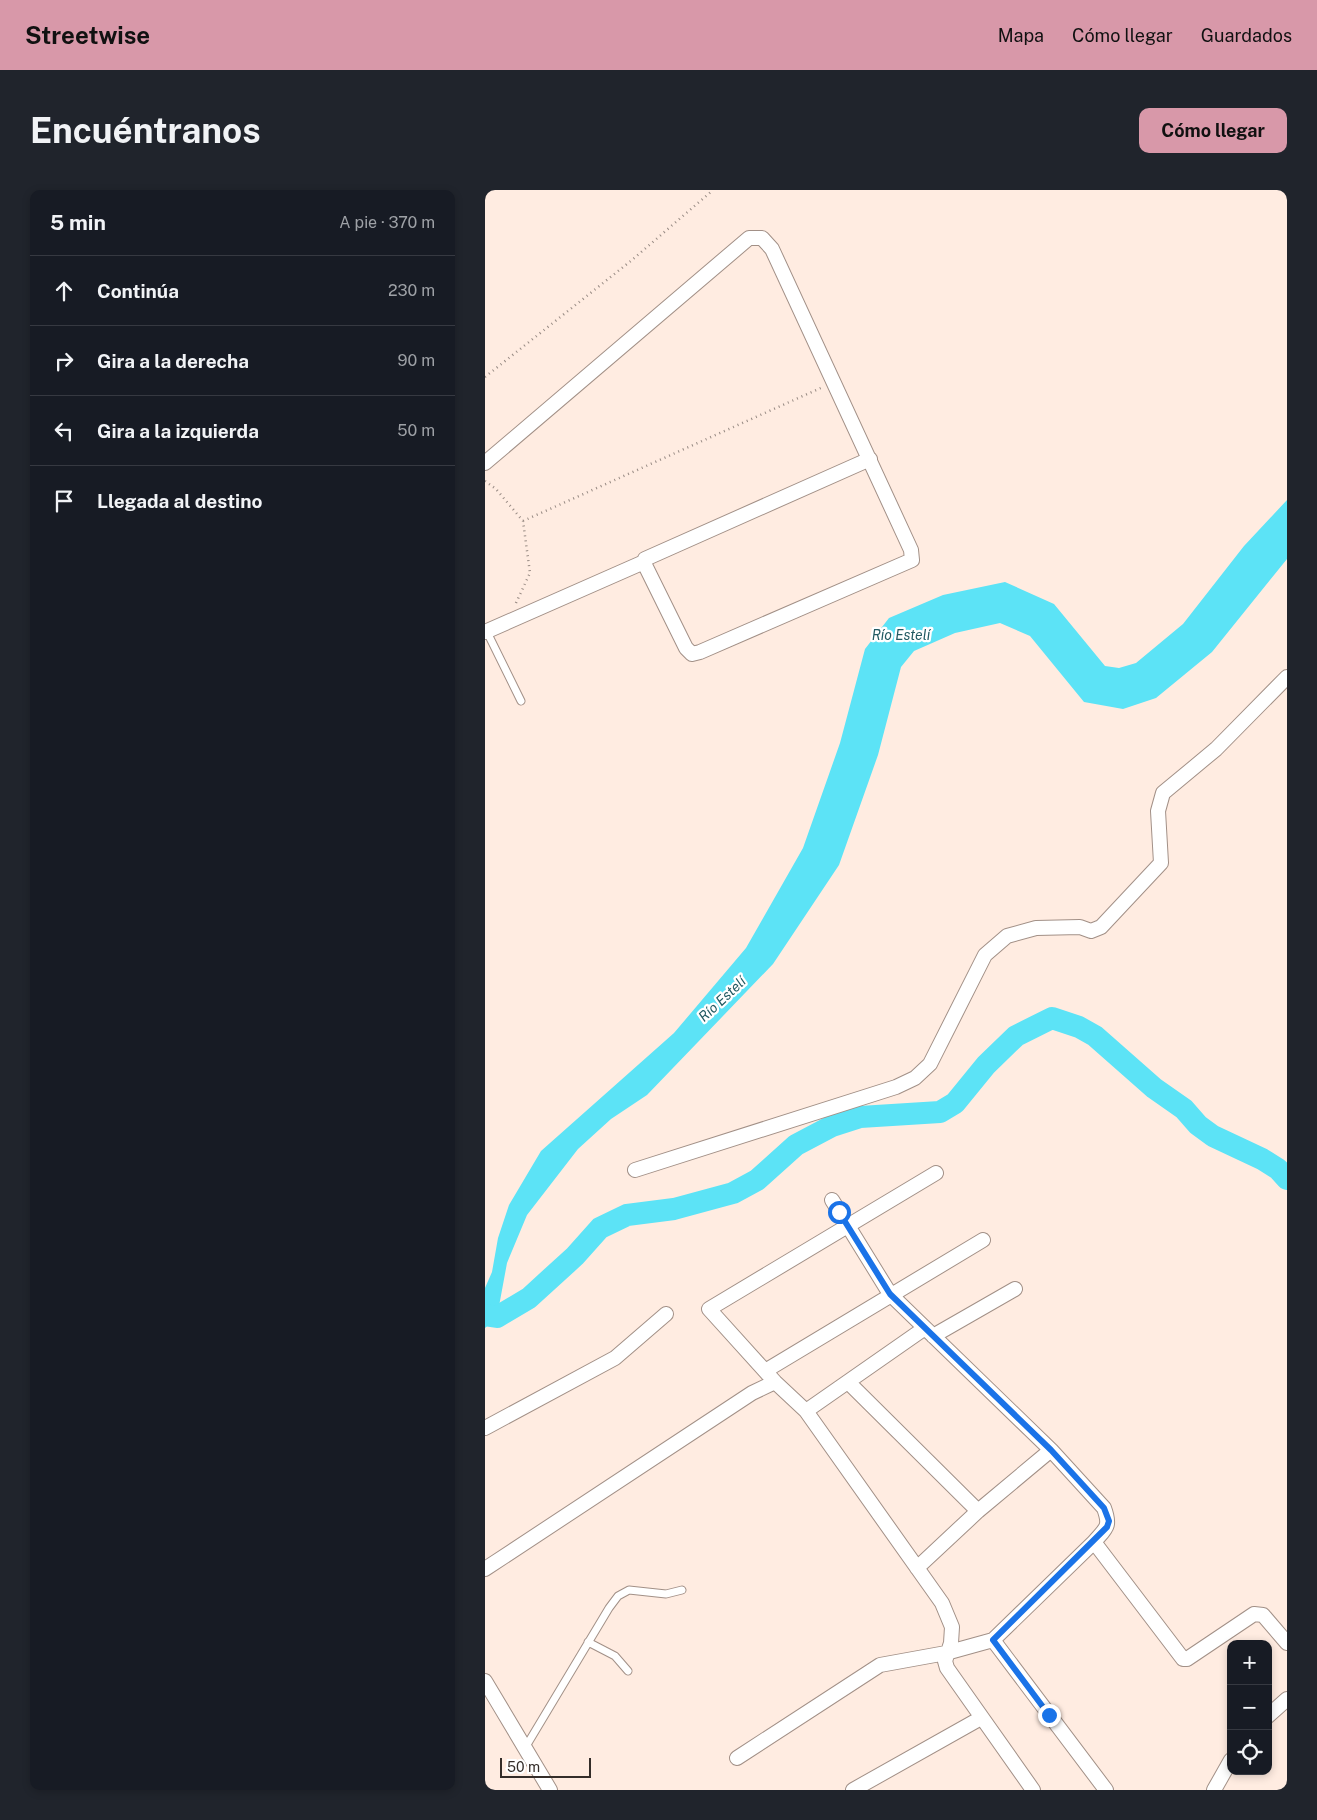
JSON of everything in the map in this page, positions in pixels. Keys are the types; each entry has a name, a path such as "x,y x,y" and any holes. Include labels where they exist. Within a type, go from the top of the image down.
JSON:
{"street":[{"path":"485,463 749,238 762,238 772,249 911,550 913,560 693,654 686,648 644,562"},
{"path":"486,632 869,459"},
{"path":"635,1170 896,1087 915,1078 930,1064 985,955 1007,936 1037,928 1080,927 1091,931 1101,927 1161,862 1158,811 1163,792 1216,749 1287,678"},
{"path":"936,1173 709,1310 775,1382 806,1412 941,1603 952,1627 951,1643 945,1661 947,1668 1033,1790"},
{"path":"737,1758 879,1665 946,1654 993,1640 1094,1542 1107,1527 1109,1521 1104,1508 1051,1450 890,1294 832,1200"},
{"path":"765,1371 890,1294 983,1240"},
{"path":"806,1412 848,1382 929,1332 1015,1289"},
{"path":"485,1428 615,1358 665,1314"},
{"path":"485,1569 752,1393 775,1382"},
{"path":"848,1382 978,1511"},
{"path":"917,1568 978,1511 1051,1450"},
{"path":"1094,1542 1183,1659 1187,1659 1254,1614 1263,1615 1287,1643"},
{"path":"993,1640 1106,1790"},
{"path":"485,1682 550,1790"},
{"path":"1272,1712 1287,1698"},
{"path":"853,1790 981,1718"},
{"path":"1214,1790 1227,1767"}],"lane":[{"path":"486,632 521,701"},
{"path":"525,1748 588,1642 618,1596 629,1590 667,1594 682,1590"},
{"path":"588,1642 615,1656 628,1671"}],"path":[{"path":"485,377 631,260 713,190"},
{"path":"523,521 834,382"},
{"path":"485,481 496,489 523,521 530,573 511,613"}],"water":[{"name":"Río Estelí","path":"1287,500 1287,559 1212,652 1156,698 1123,709 1084,702 1030,636 1000,623 955,633 914,651 901,667 878,755 839,865 773,964 647,1095 611,1119 578,1149 527,1215 507,1263 497,1317 485,1328 485,1288 492,1272 498,1238 509,1205 541,1151 674,1033 746,948 803,848 840,743 865,649 889,618 943,595 1005,582 1054,604 1105,666 1119,668 1136,663 1183,624 1244,546"}],"waterway":[{"path":"485,1315 497,1317 529,1298 575,1256 600,1228 627,1215 674,1209 733,1193 757,1180 796,1145 832,1126 860,1117 940,1112 955,1103 986,1065 1016,1036 1052,1018 1079,1027 1095,1036 1154,1088 1184,1109 1198,1125 1213,1136 1262,1159 1278,1169 1287,1179"}],"route":[{"path":"839,1212 890,1294 1051,1450 1104,1508 1109,1521 1107,1527 1094,1542 993,1640 1049,1715"}]}
